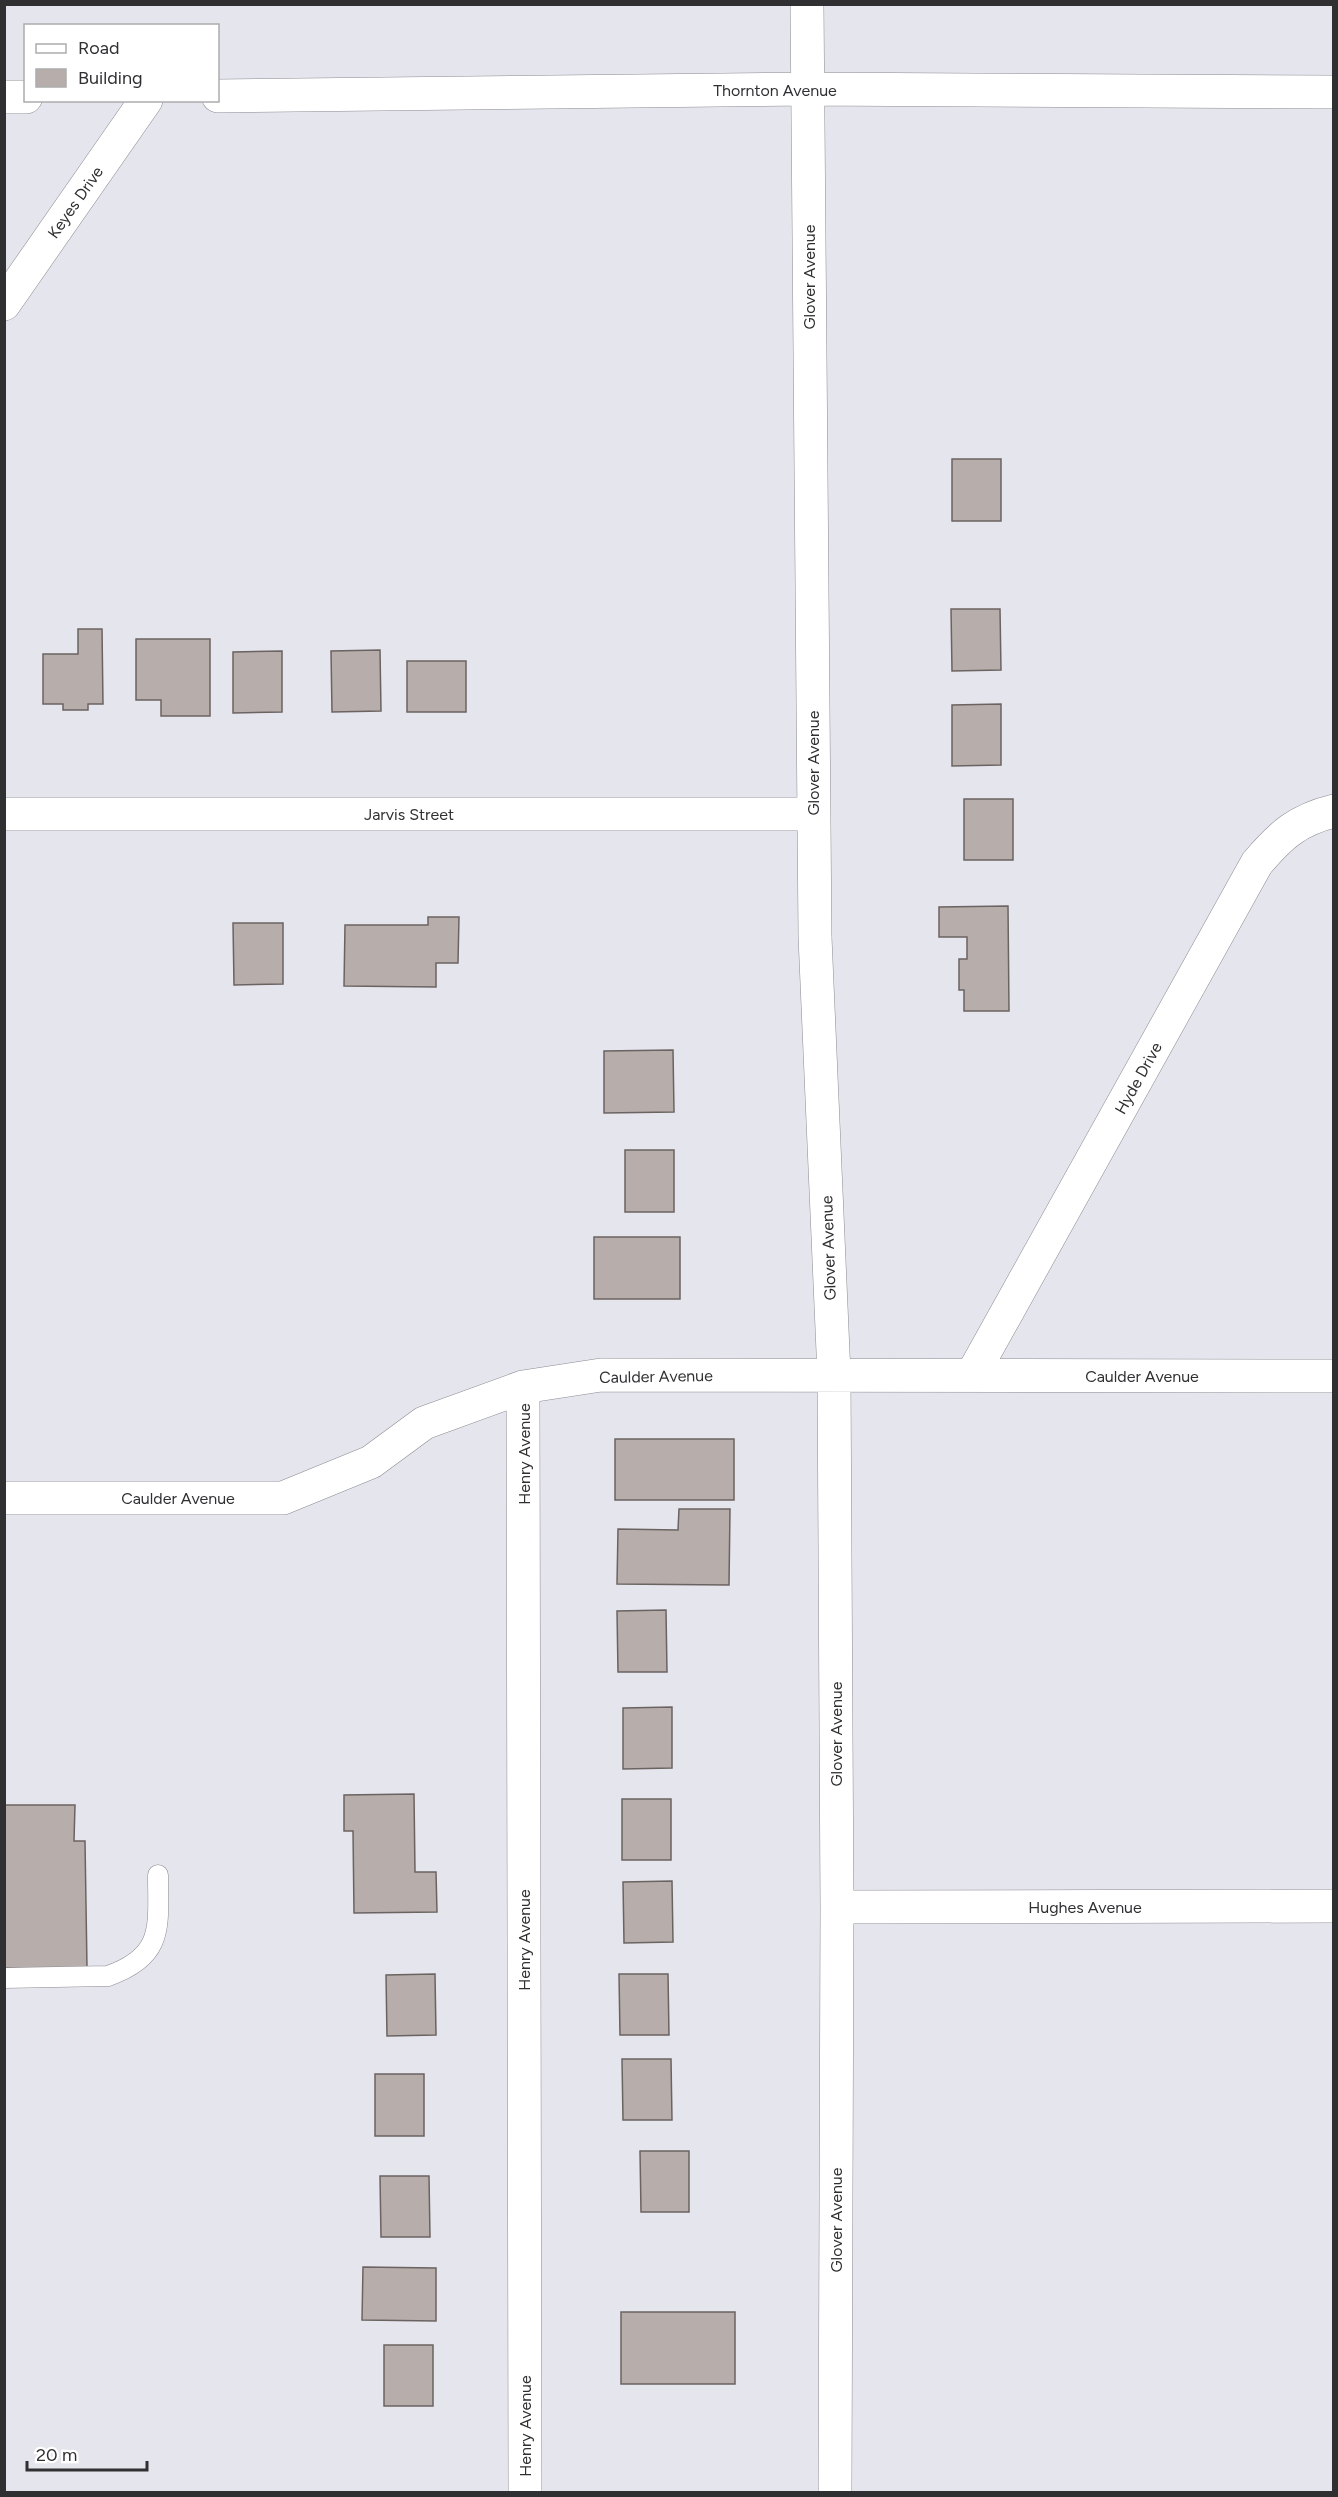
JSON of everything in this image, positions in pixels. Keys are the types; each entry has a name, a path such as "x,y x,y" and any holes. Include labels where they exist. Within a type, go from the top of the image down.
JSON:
{"street":[{"name":"Glover Avenue","path":"807,4 815,937 834,1376 837,1907 835,2493"},
{"name":"Thornton Avenue","path":"219,96 808,89 1334,92"},
{"path":"4,97 24,97"},
{"name":"Keyes Drive","path":"4,304 145,102"},
{"name":"Hyde Drive","path":"972,1376 1257,863 1280,836 1310,817 1334,811"},
{"name":"Jarvis Street","path":"4,814 814,814"},
{"name":"Caulder Avenue","path":"4,1498 283,1498 371,1462 424,1423 524,1388 601,1376 1334,1377"},
{"name":"Henry Avenue","path":"524,1388 525,2493"},
{"name":"Hughes Avenue","path":"837,1907 1334,1906"}],"lane":[{"path":"4,1977 108,1976 144,1957 158,1931 158,1875"}],"building":[{"path":"952,459 1001,459 1001,521 952,521"},
{"path":"951,609 1000,609 1001,670 952,671"},
{"path":"78,629 102,629 103,704 88,704 88,710 63,710 63,704 43,704 43,654 78,654"},
{"path":"136,639 210,639 210,716 161,716 161,700 136,700"},
{"path":"380,650 381,711 332,712 331,651"},
{"path":"282,651 282,712 233,713 233,652"},
{"path":"407,661 466,661 466,712 407,712"},
{"path":"1001,704 1001,765 952,766 952,705"},
{"path":"964,799 1013,799 1013,860 964,860"},
{"path":"1008,906 1009,1011 964,1011 964,990 959,990 959,959 967,959 967,937 939,937 939,907"},
{"path":"428,917 459,917 458,963 436,963 436,987 344,986 345,925 428,925"},
{"path":"233,923 283,923 283,984 234,985"},
{"path":"673,1050 674,1112 604,1113 604,1051"},
{"path":"625,1150 674,1150 674,1212 625,1212"},
{"path":"594,1237 680,1237 680,1299 594,1299"},
{"path":"615,1439 734,1439 734,1500 615,1500"},
{"path":"679,1509 730,1509 729,1585 617,1584 618,1529 678,1530"},
{"path":"666,1610 667,1672 618,1672 617,1611"},
{"path":"672,1707 672,1768 623,1769 623,1708"},
{"path":"414,1794 415,1872 436,1872 437,1912 354,1913 353,1831 344,1831 344,1795"},
{"path":"622,1799 671,1799 671,1860 622,1860"},
{"path":"4,1805 75,1805 74,1841 85,1841 87,1968 4,1968"},
{"path":"672,1881 673,1942 624,1943 623,1882"},
{"path":"435,1974 436,2035 387,2036 386,1975"},
{"path":"619,1974 668,1974 669,2035 620,2035"},
{"path":"622,2059 671,2059 672,2120 623,2120"},
{"path":"375,2074 424,2074 424,2136 375,2136"},
{"path":"640,2151 689,2151 689,2212 641,2212"},
{"path":"380,2176 429,2176 430,2237 381,2237"},
{"path":"363,2267 436,2268 436,2321 362,2320"},
{"path":"621,2312 735,2312 735,2384 621,2384"},
{"path":"384,2345 433,2345 433,2406 384,2406"}]}
